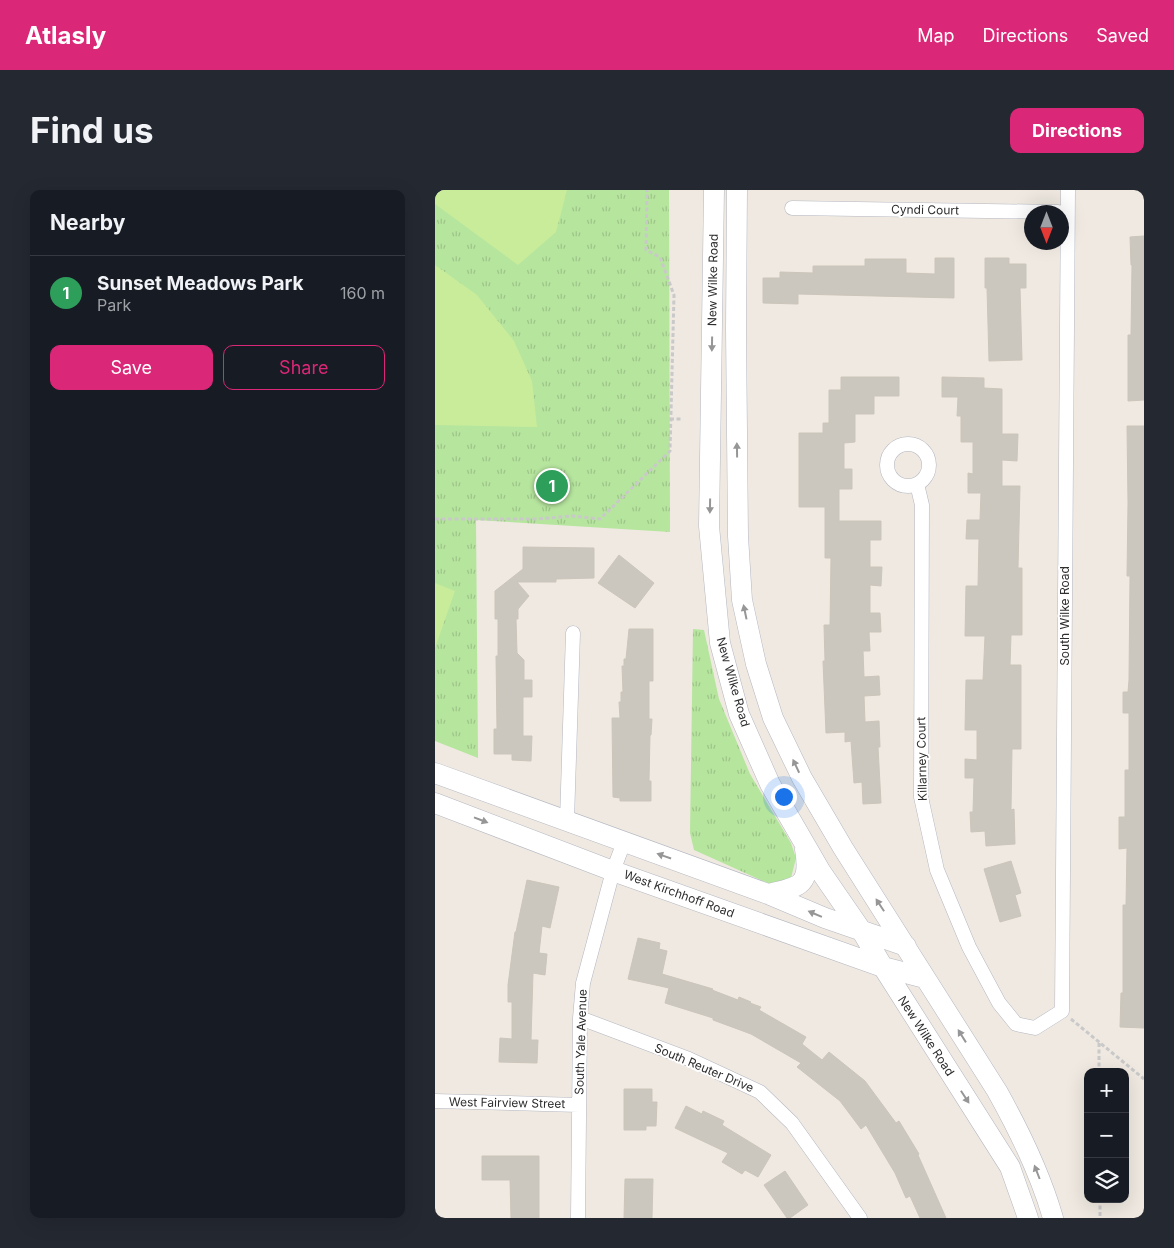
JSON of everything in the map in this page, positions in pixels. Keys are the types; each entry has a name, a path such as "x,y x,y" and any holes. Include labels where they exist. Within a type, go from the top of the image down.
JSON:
{"main road":[{"name":"New Wilke Road","path":"714,190 709,526 720,643 739,714 770,784 803,842 861,930 1010,1167 1029,1218"},
{"name":"New Wilke Road","path":"737,190 738,536 742,600 756,664 773,718 801,778 843,848 997,1091 1034,1162 1053,1218"},
{"path":"435,773 768,894 825,918 906,946"},
{"name":"West Kirchhoff Road","path":"435,803 613,871 883,967 925,978"},
{"path":"768,894 790,889 801,884 806,875 807,861 803,842"}],"street":[{"name":"South Wilke Road","path":"1064,205 1068,190"},
{"name":"Cyndi Court","path":"792,208 1024,212"},
{"name":"South Wilke Road","path":"1062,250 1062,1011"},
{"name":"Killarney Court","path":"917,484 922,505 921,797 937,870 969,947 999,1004 1016,1024 1035,1028 1062,1011"},
{"path":"567,820 573,633"},
{"name":"South Yale Avenue","path":"578,1218 580,1018 583,983 613,871 624,842"},
{"name":"South Reuter Drive","path":"580,1018 689,1059 759,1092 792,1123 860,1218"},
{"name":"West Fairview Street","path":"435,1101 579,1105"}],"path":[{"path":"435,519 537,519 572,516 600,519 670,451 674,295 660,257 646,250 647,190"},
{"path":"671,419 683,419"},
{"path":"1062,1011 1144,1079"},
{"path":"1099,1043 1099,1068"},
{"path":"1100,1203 1100,1218"}],"green space":[{"path":"435,190 669,190 670,532 476,520 478,758 435,741"},
{"path":"435,190 567,190 556,232 518,265 435,204"},
{"path":"435,265 477,295 514,341 532,381 537,427 435,425"},
{"path":"435,583 455,591 435,648"},
{"path":"693,629 704,630 719,699 750,774 791,843 796,858 791,878 772,885 694,850 690,833"}],"building":[{"path":"1144,236 1144,400 1128,401 1128,335 1131,335 1132,265 1130,237"},
{"path":"935,258 954,258 954,298 798,294 798,304 763,303 763,278 780,278 780,272 813,273 813,266 865,266 865,259 906,259 906,273 935,274"},
{"path":"985,258 1009,258 1009,264 1026,264 1026,288 1020,288 1022,360 989,361"},
{"path":"841,377 899,377 899,396 874,396 874,414 855,414 855,442 844,443 844,469 852,469 852,489 839,489 839,521 881,521 881,540 870,540 870,567 882,567 881,586 870,585 870,613 880,613 881,632 869,632 870,651 863,651 864,677 879,676 880,695 864,696 865,722 879,721 880,747 878,747 881,803 863,804 862,782 854,783 851,741 845,742 845,732 826,733 823,661 825,661 824,625 830,625 831,558 825,558 825,507 799,507 799,433 823,433 823,423 829,423 829,390 841,390"},
{"path":"942,377 984,378 984,388 1002,389 1002,434 1018,434 1017,461 1002,460 1002,486 1020,486 1018,568 1022,568 1022,635 1011,635 1010,665 1021,665 1021,749 1012,749 1011,810 1014,809 1015,844 986,846 985,831 971,832 970,812 973,812 974,778 965,778 965,759 977,760 977,730 965,730 966,680 983,680 985,636 965,636 966,586 978,586 979,539 966,539 967,520 980,520 981,493 968,493 968,473 973,474 973,442 961,442 961,416 957,416 958,397 942,397"},
{"path":"1127,426 1144,426 1144,1028 1120,1027 1121,993 1123,993 1123,905 1126,905 1127,848 1119,849 1119,817 1125,817 1125,770 1129,770 1129,713 1123,713 1123,692 1128,692 1129,680 1130,576 1127,576"},
{"path":"523,547 594,548 594,578 556,579 556,582 517,582 529,596 518,609 518,619 516,619 517,653 524,660 524,680 532,680 532,697 523,697 523,736 532,736 531,761 512,760 512,754 494,754 494,729 497,729 496,656 498,656 498,619 495,619 495,591 523,569"},
{"path":"619,555 654,583 635,608 598,583"},
{"path":"629,629 653,629 653,681 649,681 649,719 652,719 649,781 651,781 651,801 620,801 620,798 613,797 612,718 620,718 619,702 621,702 621,692 623,692 622,666 624,666 624,659 626,659"},
{"path":"1011,861 1021,893 1015,895 1021,916 1000,922 984,869"},
{"path":"527,880 559,887 550,928 542,926 539,953 547,954 545,975 533,973 531,1040 538,1040 537,1063 499,1062 500,1038 512,1039 512,1002 508,1002 508,985 515,932"},
{"path":"638,938 660,943 659,949 667,951 662,974 713,989 738,1000 739,997 761,1007 759,1010 806,1037 802,1044 822,1060 829,1052 865,1081 896,1123 899,1121 919,1154 946,1218 920,1218 910,1196 906,1198 895,1173 866,1125 861,1129 840,1101 797,1067 801,1063 751,1034 713,1020 713,1018 665,1003 669,988 628,979"},
{"path":"624,1089 652,1089 652,1102 657,1102 656,1126 646,1126 646,1130 624,1130"},
{"path":"686,1106 702,1114 703,1111 724,1121 722,1125 771,1155 758,1177 745,1170 742,1174 722,1162 728,1153 675,1128"},
{"path":"482,1156 539,1156 539,1218 511,1218 510,1180 482,1180"},
{"path":"785,1171 808,1205 790,1218 787,1218 764,1185"},
{"path":"625,1179 653,1179 652,1218 624,1218"}],"place":[{"name":"Sunset Meadows Park","path":"552,486"}]}
